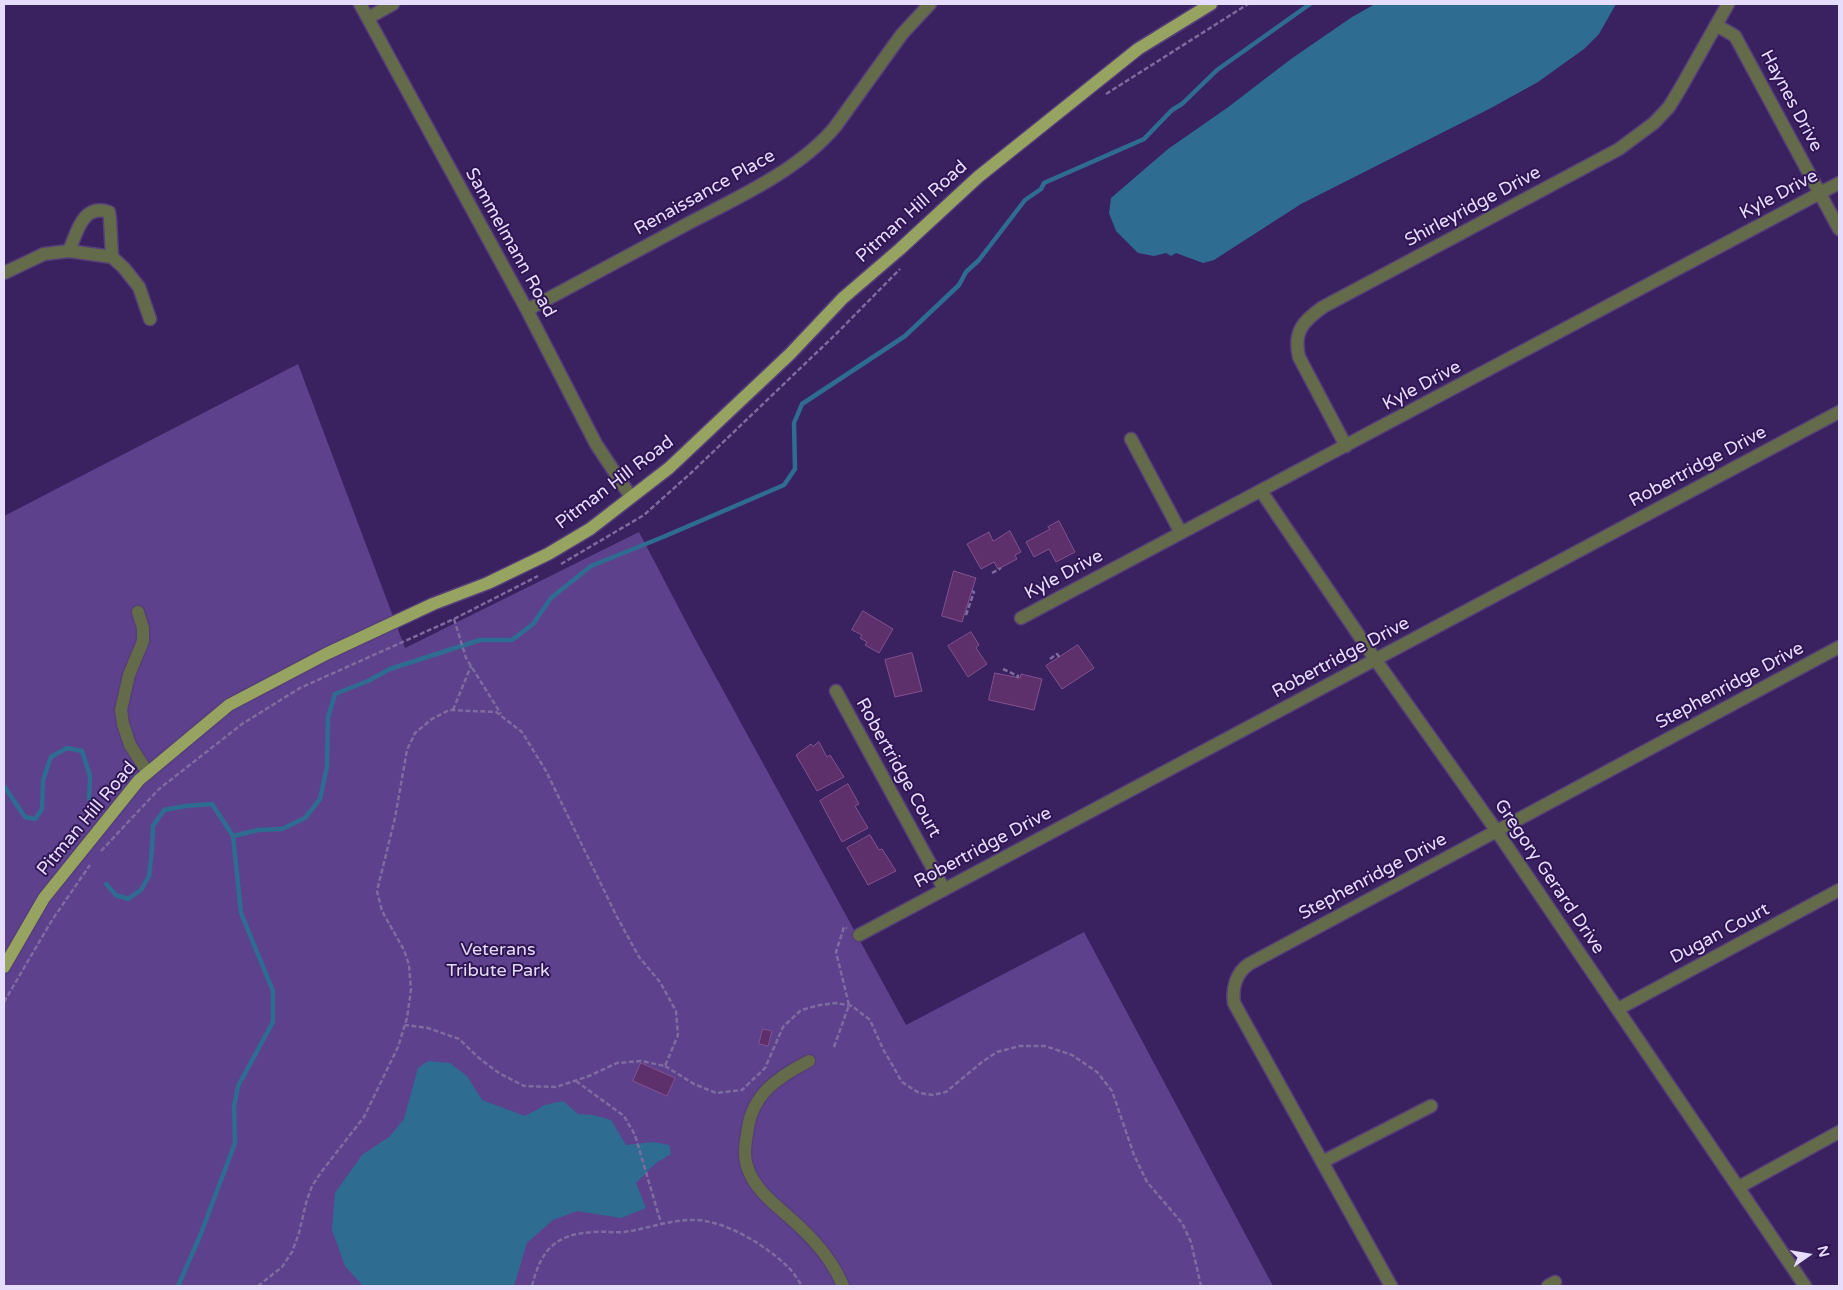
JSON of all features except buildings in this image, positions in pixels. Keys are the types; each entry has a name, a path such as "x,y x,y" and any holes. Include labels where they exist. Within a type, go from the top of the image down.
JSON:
{"main road":[{"name":"Pitman Hill Road","path":"4,967 44,898 139,780 229,704 326,654 433,604 488,583 548,554 590,529 669,468 790,354 843,298 900,249 978,177 1138,49 1211,4"}],"street":[{"name":"Sammelmann Road","path":"360,4 527,310 596,444 631,497"},
{"path":"368,18 393,4"},
{"name":"Renaissance Place","path":"527,310 760,186 809,152 823,141 835,127 902,34 930,4"},
{"name":"Shirleyridge Drive","path":"1346,446 1299,357 1296,343 1300,330 1309,317 1323,307 1619,149 1636,137 1654,123 1669,107 1728,4"},
{"name":"Haynes Drive","path":"1716,25 1735,36 1839,229"},
{"name":"Kyle Drive","path":"1021,618 1839,183"},
{"path":"69,251 79,224 88,213 99,209 108,212 110,219 112,257"},
{"path":"4,273 44,254 69,251 112,257 124,268 139,287 150,319"},
{"name":"Robertridge Drive","path":"859,935 1839,412"},
{"path":"1131,439 1181,533"},
{"name":"Gregory Gerard Drive","path":"1261,491 1375,660 1496,830 1805,1286"},
{"path":"138,612 143,628 143,641 129,675 120,710 130,745 148,773"},
{"name":"Stephenridge Drive","path":"1391,1286 1234,1003 1233,997 1237,977 1242,969 1496,830 1839,648"},
{"name":"Robertridge Court","path":"836,691 944,889"},
{"name":"Dugan Court","path":"1618,1009 1839,890"},
{"path":"809,1061 771,1084 756,1102 749,1122 746,1164 754,1182 824,1253 840,1277 843,1286"},
{"path":"1322,1162 1432,1106"},
{"path":"1739,1187 1839,1132"}],"path":[{"path":"992,573 1001,568"},
{"path":"966,616 974,592 972,591"},
{"path":"454,619 471,666 503,717"},
{"path":"1050,659 1057,654 1060,658"},
{"path":"453,710 471,666"},
{"path":"1003,669 1018,676 1017,678"},
{"path":"258,1286 282,1267 292,1252 300,1233 306,1203 312,1186 364,1116 386,1074 405,1025 411,990 409,965 404,950 382,912 377,891 395,818 407,750 415,733 432,719 449,710 496,712 522,732 546,771 616,915 639,957 660,982 676,1011 678,1035 665,1066"},
{"path":"834,1047 848,1005 836,952 844,927 859,935"},
{"path":"405,1025 428,1028 460,1039 479,1058 499,1073 524,1086 556,1087 589,1076 617,1063 641,1060 665,1066 694,1084 716,1093 742,1090 765,1068 783,1026 801,1010 836,1003 852,1006 870,1020 883,1050 902,1082 919,1093 933,1095 946,1092 997,1052 1020,1046 1045,1046 1072,1055 1097,1072 1112,1091 1134,1155 1147,1182 1182,1223 1191,1242 1201,1286"},
{"path":"576,1081 605,1100 624,1116 635,1135 661,1223"},
{"path":"532,1286 543,1255 558,1240 571,1235 592,1232 624,1232 661,1223 694,1220 731,1229 772,1253 790,1269 802,1286"}],"green space":[{"name":"Veterans Tribute Park","path":"298,364 405,648 639,532 694,637 906,1025 1084,932 1273,1286 4,1286 4,516"}],"water":[{"path":"1375,4 1616,4 1599,34 1584,49 1538,82 1491,108 1301,204 1214,260 1203,263 1176,253 1171,256 1166,253 1154,256 1138,253 1116,231 1109,213 1111,198 1168,149 1227,108 1291,59 1352,17"},
{"path":"428,1061 450,1063 467,1076 482,1100 525,1116 545,1105 563,1101 578,1114 593,1115 611,1120 626,1145 653,1142 669,1145 671,1154 656,1163 636,1183 646,1208 621,1218 577,1211 553,1220 527,1243 514,1286 363,1286 345,1266 332,1230 335,1193 362,1155 389,1137 404,1119 418,1068"}],"waterway":[{"path":"233,836 258,830 282,829 305,818 320,799 327,767 328,717 335,694 368,681 390,669 480,640 512,640 533,624 551,598 591,566 784,485 795,469 794,423 802,404 905,336 959,285 966,272 979,260 1025,200 1041,189 1044,183 1144,139 1172,110 1182,104 1217,70 1310,4"},
{"path":"4,786 25,817 35,819 42,809 43,780 51,757 67,748 82,751 90,776 89,799"},
{"path":"106,884 116,895 128,899 141,890 149,876 153,826 164,810 212,804 233,836 241,913 273,991 273,1022 238,1086 234,1107 235,1143 200,1236 178,1286"}]}
